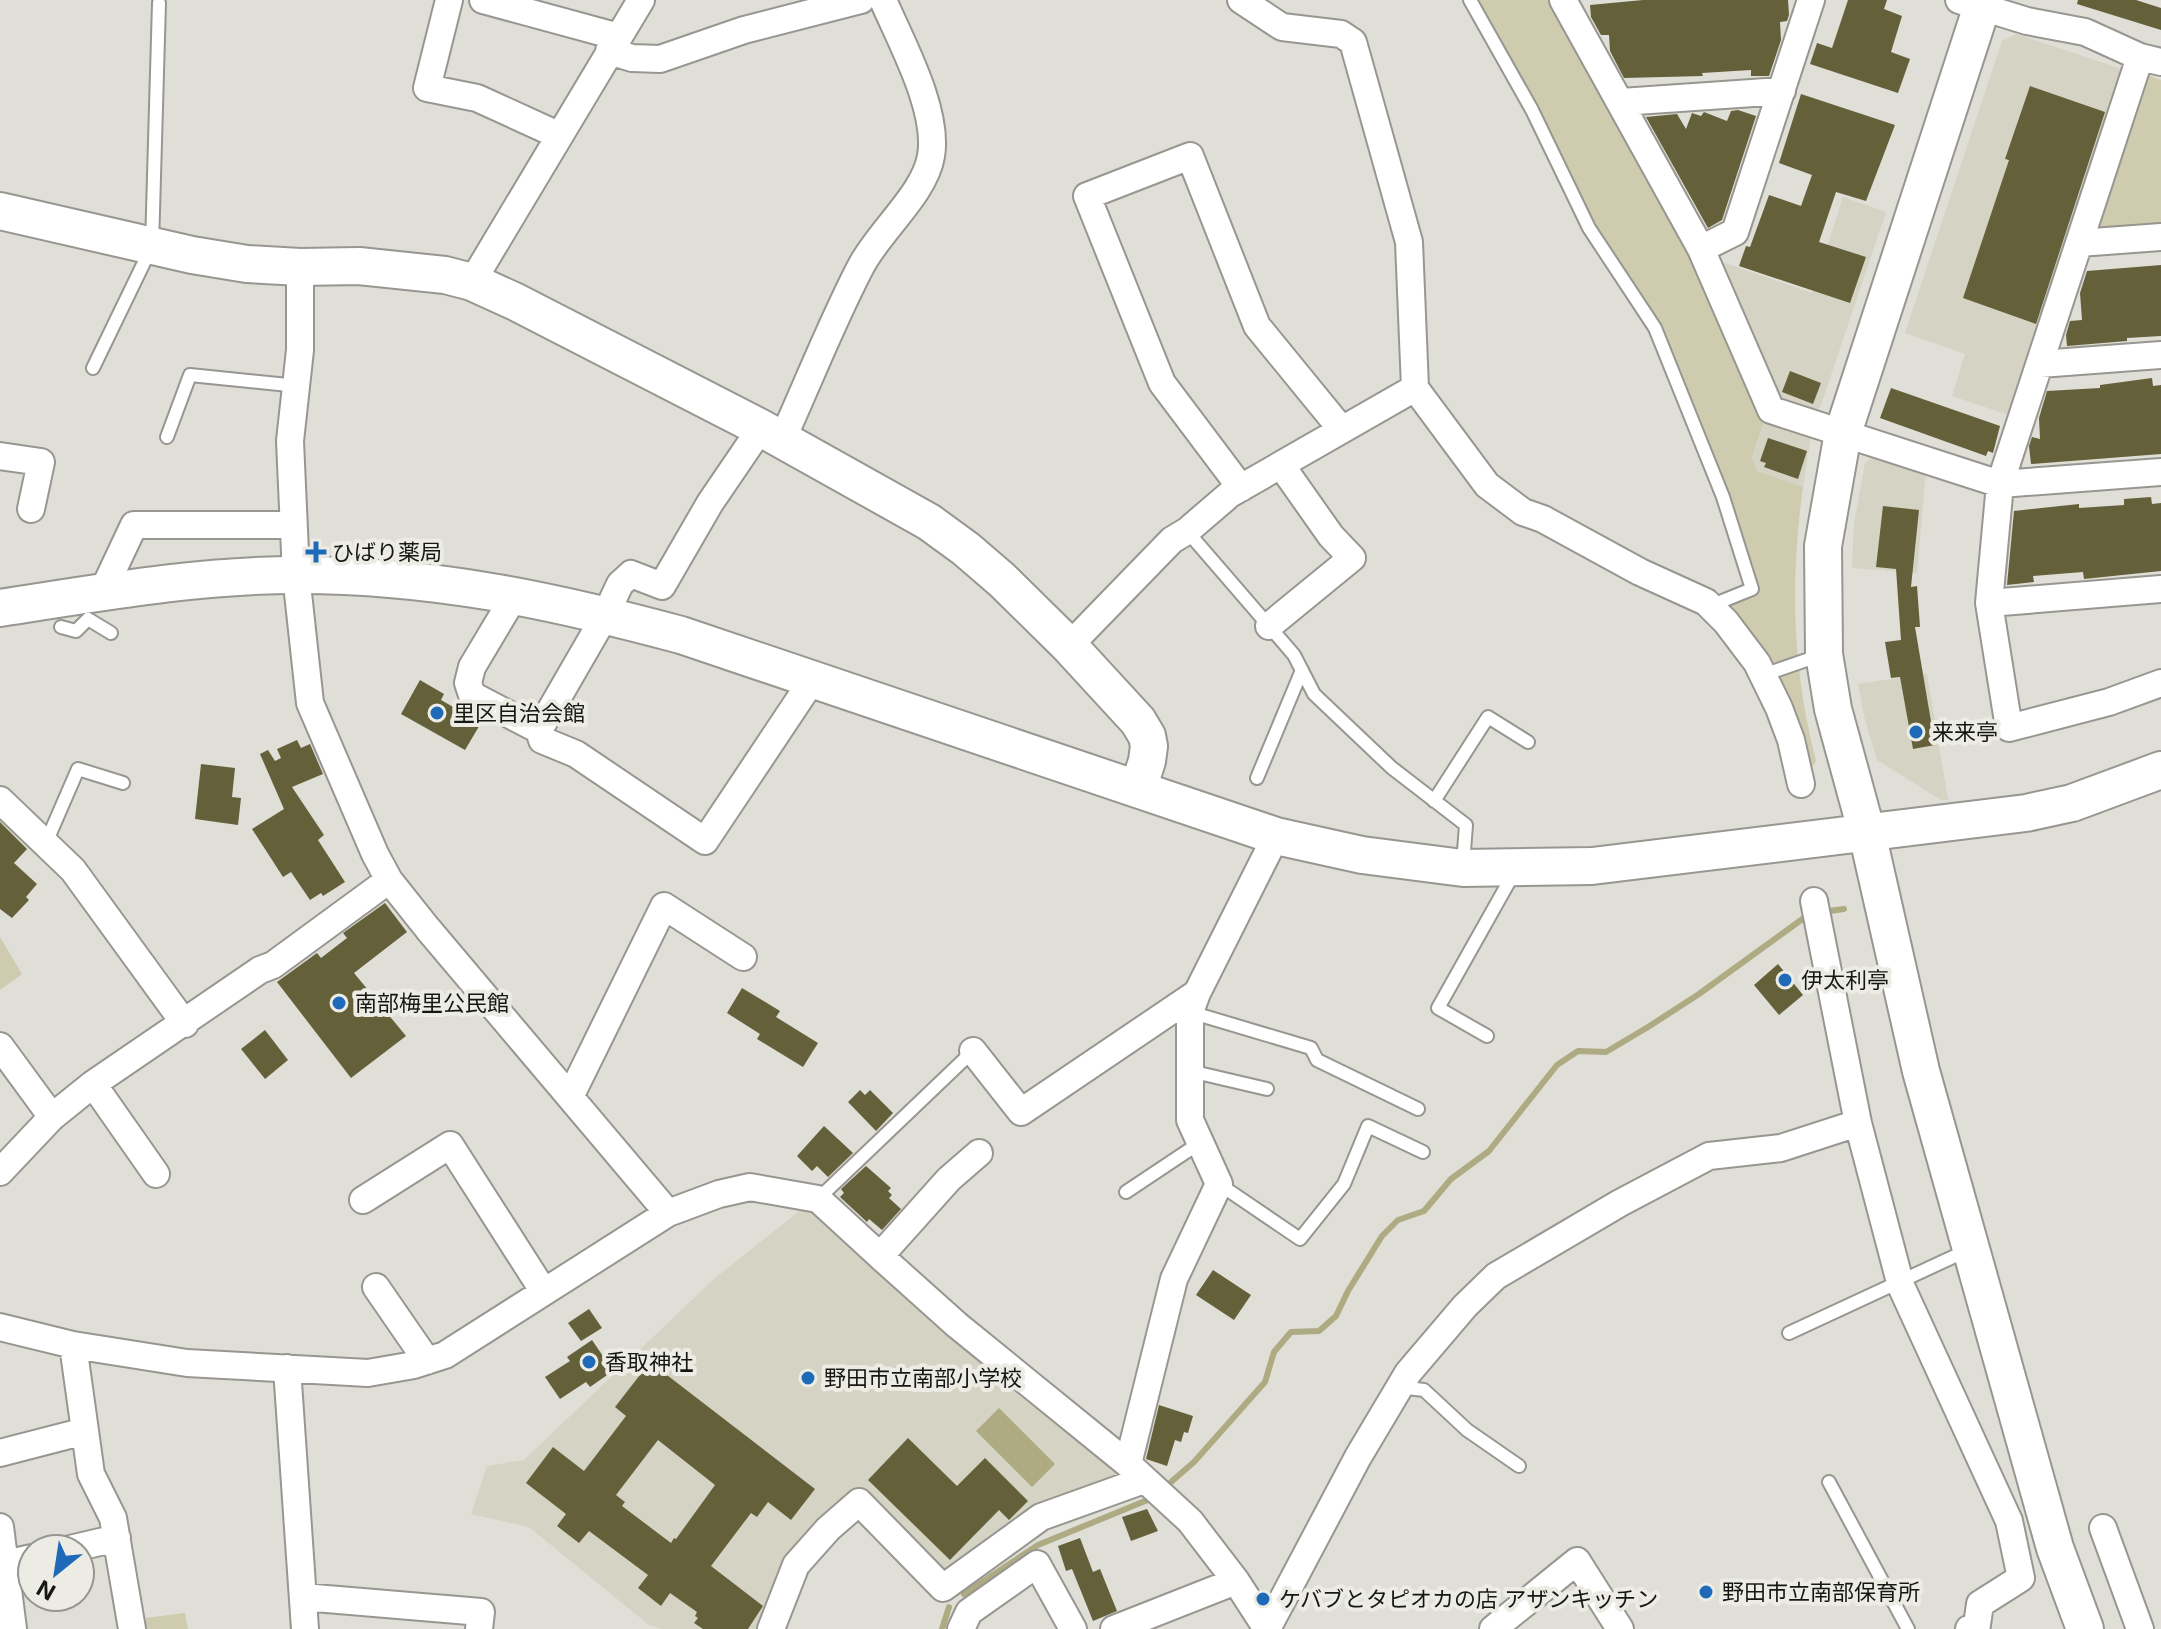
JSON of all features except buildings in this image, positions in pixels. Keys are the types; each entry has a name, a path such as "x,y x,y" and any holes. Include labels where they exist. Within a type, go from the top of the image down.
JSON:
{"street":[{"path":"449,0 427,88 477,98 558,135"},
{"path":"483,0 614,44 632,58 660,59 744,30 861,0"},
{"path":"472,282 641,0"},
{"path":"539,730 620,584 631,574 662,586 710,503 771,434 861,266 913,196 931,157 931,131 923,97 883,0"},
{"path":"1241,0 1282,27 1341,34 1353,42 1409,242 1415,388 1487,485 1523,512 1543,519 1710,606 1726,622 1757,663 1791,740 1801,784"},
{"path":"1563,0 1701,249 1771,410 2000,484 2161,472"},
{"path":"1701,249 1735,232 1811,0"},
{"path":"2085,1629 2055,1548 1921,1071 1867,833 1839,737 1824,654 1823,546 1843,433 1975,2 2027,21 2085,32 2150,60 2079,243 2000,484 1989,603 2009,728 2109,702 2161,683"},
{"path":"1621,102 1782,91"},
{"path":"1241,488 1162,383 1087,196 1190,156 1257,326 1342,430"},
{"path":"0,211 247,264 414,270 472,282 516,302 771,434 929,522 1002,580 1069,646 1138,721 1147,736 1147,761 1138,789"},
{"path":"2079,243 2161,237"},
{"path":"300,267 298,386 290,441 296,575 310,703 389,880 668,1213"},
{"path":"2040,364 2161,355"},
{"path":"1069,646 1172,540 1230,494 1415,388"},
{"path":"0,456 41,462 31,509"},
{"path":"1269,626 1352,558 1331,536 1281,465"},
{"path":"95,606 134,525 293,525"},
{"path":"0,608 95,606 194,581 296,575 410,580 515,595 606,614 681,635 1276,836 1362,855 1463,868 1592,866 1662,859 2048,809 2161,770"},
{"path":"1989,603 2161,589"},
{"path":"515,595 472,667 468,683 472,695 539,730 542,740 576,754 705,841 813,679"},
{"path":"0,800 73,870 185,1024"},
{"path":"1136,1472 1174,1279 1219,1184 1190,1120 1194,1002 1276,836"},
{"path":"0,1172 52,1117 93,1084 260,970 273,965 389,880"},
{"path":"1814,901 1858,1123 1899,1281 2009,1521 2021,1578 1980,1604 1977,1625 1969,1629"},
{"path":"570,1097 664,906 743,957"},
{"path":"973,1051 1021,1112 1194,1002"},
{"path":"0,1046 52,1117"},
{"path":"93,1084 156,1174"},
{"path":"0,1327 73,1345 187,1363 368,1373 445,1355 668,1213 719,1194 750,1187 818,1199 957,1325 1136,1472 1190,1521 1236,1581 1267,1629 1358,1457 1408,1373 1465,1306 1496,1276 1620,1203 1709,1156 1781,1148 1858,1123"},
{"path":"363,1200 450,1145 544,1292"},
{"path":"880,1256 949,1179 979,1153"},
{"path":"376,1287 427,1361"},
{"path":"73,1345 91,1474 113,1518 132,1629"},
{"path":"287,1368 305,1629"},
{"path":"0,1453 85,1431"},
{"path":"943,1588 1041,1517 1136,1472"},
{"path":"771,1629 796,1565 828,1529 859,1502 943,1588 960,1601 965,1620 1037,1564 1073,1629"},
{"path":"0,1527 13,1629"},
{"path":"2103,1528 2140,1629"},
{"path":"96,1543 117,1538"},
{"path":"1493,1629 1577,1561 1620,1629"},
{"path":"5,1564 16,1562"},
{"path":"1114,1629 1236,1581"},
{"path":"303,1597 481,1612 479,1629"}],"lane":[{"path":"1470,0 1532,110 1589,228 1655,328 1723,497 1752,589 1710,606"},
{"path":"93,368 152,246 159,3"},
{"path":"167,437 190,375 298,386"},
{"path":"1187,531 1294,655 1314,694 1392,768 1466,825 1463,868"},
{"path":"61,627 76,631 95,606 111,633"},
{"path":"1763,676 1824,654"},
{"path":"1257,778 1302,670"},
{"path":"1434,801 1488,717 1528,742"},
{"path":"45,845 78,769 123,783"},
{"path":"1487,1036 1438,1008 1516,869"},
{"path":"1194,1002 1311,1048 1317,1060 1418,1109"},
{"path":"818,1199 973,1051"},
{"path":"1190,1071 1267,1089"},
{"path":"1219,1184 1300,1239 1344,1184 1368,1126 1423,1152"},
{"path":"1126,1192 1201,1142"},
{"path":"1789,1333 1971,1249"},
{"path":"1399,1387 1424,1390 1467,1430 1519,1466"},
{"path":"1829,1482 1908,1629"}],"shaded area":[{"path":"1476,0 1553,0 1684,241 1765,418 1752,457 1757,471 1803,487 1796,557 1796,625 1802,692 1816,761 1806,776 1725,615 1728,604 1758,593 1729,497 1662,335 1575,189"},
{"path":"2016,34 2119,68 2123,76 2012,416 1952,396 1965,354 1905,333 2002,41"},
{"path":"2150,76 2161,80 2161,227 2100,231 2095,224 2143,80"},
{"path":"1843,197 1886,212 1821,405 1814,414 1785,404 1778,398 1716,260 1812,293"},
{"path":"1765,418 1811,436 1803,487 1757,471 1752,457"},
{"path":"1876,453 1926,469 1917,573 1852,568 1854,524 1865,463"},
{"path":"1927,674 1948,800 1941,800 1877,760 1858,684"},
{"path":"0,937 22,974 0,990"},
{"name":"野田市立南部小学校","path":"807,1205 1127,1479 947,1579 858,1495 763,1629 662,1629 649,1625 529,1527 471,1514 487,1466 524,1460 715,1278"},
{"path":"999,1408 1055,1464 1032,1487 976,1431"},
{"path":"185,1613 188,1629 139,1629 137,1619"}],"waterway":[{"path":"1822,912 1844,909"},
{"path":"1171,1482 1194,1462 1265,1382 1274,1352 1291,1332 1319,1331 1336,1316 1382,1236 1398,1220 1424,1211 1451,1179 1489,1151 1557,1065 1578,1051 1606,1052 1648,1027 1808,915"},
{"path":"964,1594 1038,1545 1150,1499"},
{"path":"942,1629 949,1607"}],"place":[{"name":"ひばり薬局","path":"316,552"},
{"name":"里区自治会館","path":"437,713"},
{"name":"来来亭","path":"1916,732"},
{"name":"伊太利亭","path":"1785,980"},
{"name":"南部梅里公民館","path":"339,1003"},
{"name":"香取神社","path":"589,1362"},
{"name":"野田市立南部小学校","path":"808,1378"},
{"name":"野田市立南部保育所","path":"1706,1592"},
{"name":"ケバブとタピオカの店 アザンキッチン","path":"1263,1599"}]}
